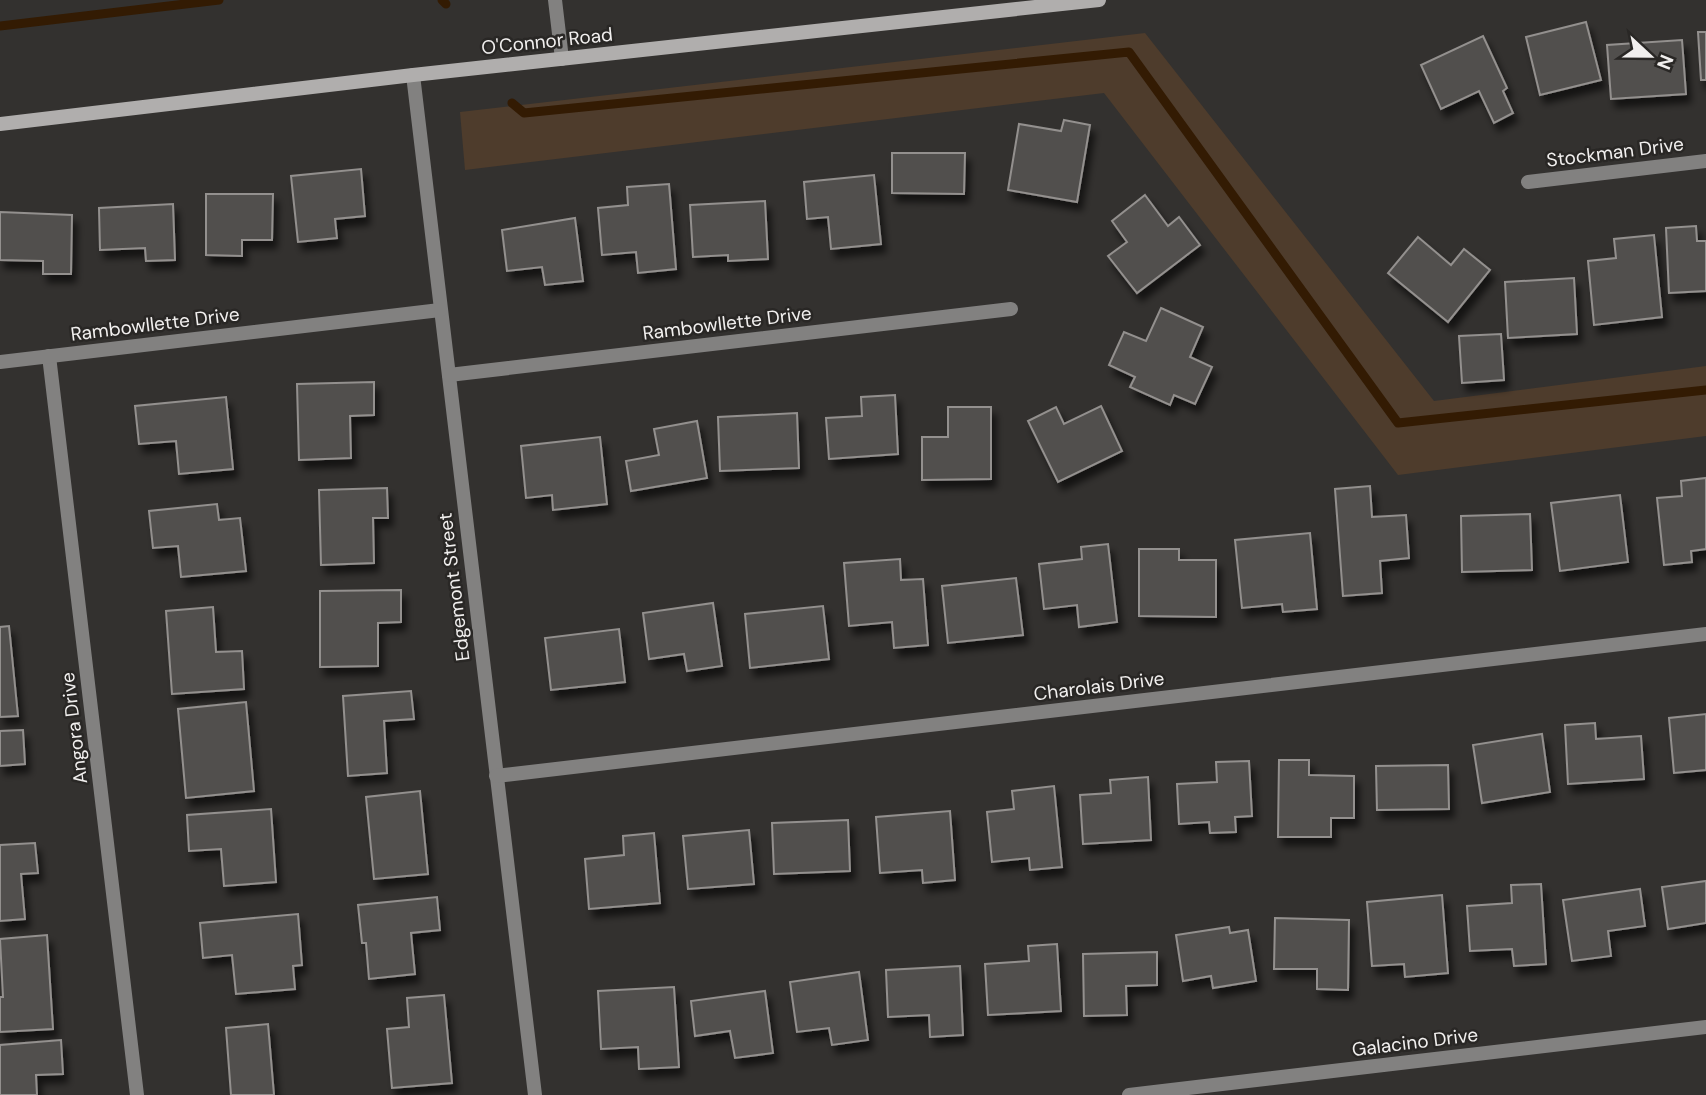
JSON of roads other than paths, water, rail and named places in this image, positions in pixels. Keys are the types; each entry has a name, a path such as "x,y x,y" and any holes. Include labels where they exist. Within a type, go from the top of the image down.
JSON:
{"main road":[{"name":"O'Connor Road","path":"0,124 413,75 1099,0"}],"street":[{"path":"555,0 562,59"},
{"name":"Edgemont Street","path":"413,75 535,1095"},
{"name":"Stockman Drive","path":"1528,181 1706,160"},
{"name":"Rambowllette Drive","path":"449,375 1011,309"},
{"name":"Rambowllette Drive","path":"0,362 440,310"},
{"name":"Angora Drive","path":"49,356 137,1095"},
{"name":"Charolais Drive","path":"496,776 1706,634"},
{"name":"Galacino Drive","path":"1129,1095 1706,1027"}],"waterway":[{"path":"0,26 219,0"},
{"path":"442,0 446,4"},
{"path":"512,103 524,113 1129,52 1398,423 1706,390"}]}
